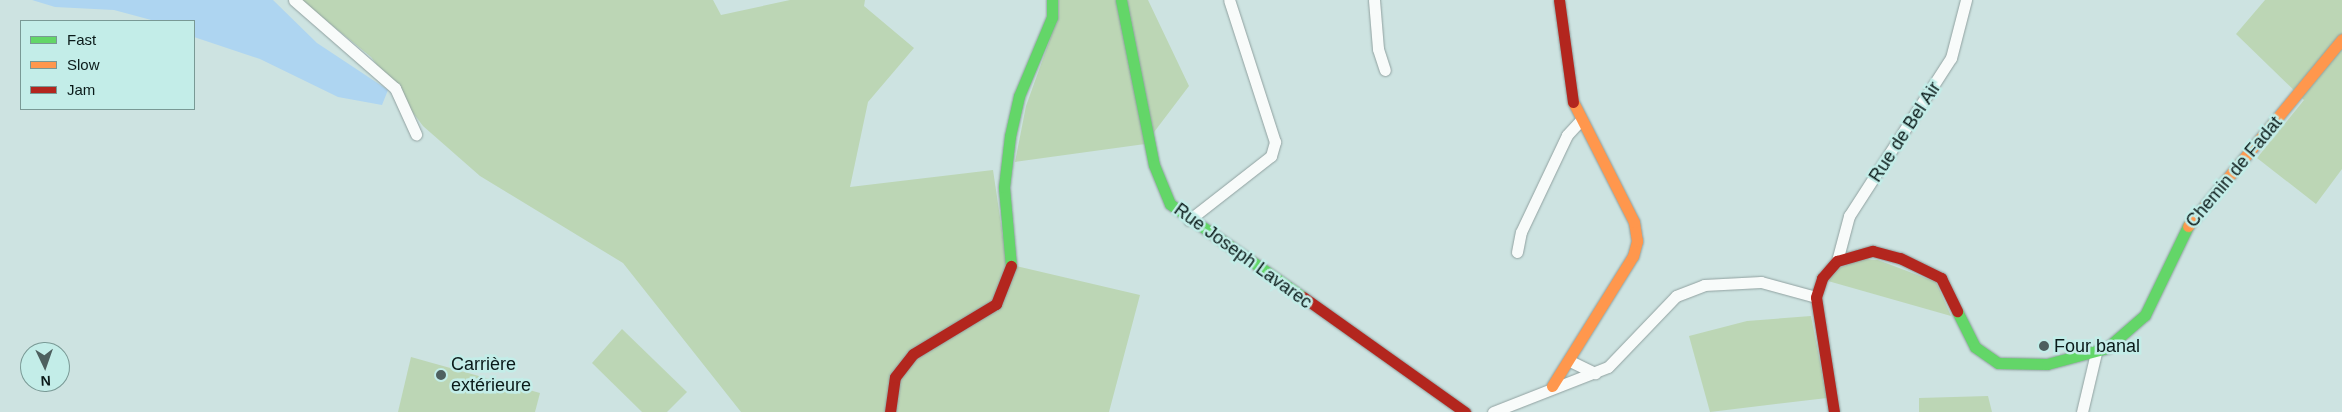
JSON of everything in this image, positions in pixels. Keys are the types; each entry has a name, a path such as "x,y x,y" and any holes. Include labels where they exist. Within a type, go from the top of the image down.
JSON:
{"street":[{"path":"294,0 395,88 416,134"},
{"path":"890,412 891,389 912,354 996,304 1005,289 1012,263 1004,187 1010,136 1019,96 1052,17 1052,0"},
{"name":"Rue Joseph Lavarec","path":"1120,0 1160,189 1189,220 1465,412"},
{"path":"1189,220 1271,156 1275,142 1229,0"},
{"path":"1374,0 1378,48 1385,70"},
{"path":"1552,386 1634,256 1637,241 1634,222 1579,122 1571,99 1559,0"},
{"name":"Rue de Bel Air","path":"1837,261 1849,216 1951,58 1966,0"},
{"name":"Chemin de Fadat","path":"1837,261 1873,251 1900,258 1941,278 1975,348 1998,363 2047,364 2096,353 2126,335 2145,315 2190,222 2342,40"},
{"path":"1517,252 1521,232 1567,135 1579,122"},
{"path":"1834,412 1816,298 1822,278 1837,261"},
{"path":"1493,412 1552,386 1594,373 1626,354 1647,323 1676,296 1704,285 1761,282 1816,298"},
{"path":"2082,412 2096,353"},
{"path":"1570,360 1594,373"},
{"path":"1443,412 1447,400"}],"green space":[{"path":"301,0 713,0 721,15 790,0 865,0 864,6 914,48 868,102 850,187 993,170 1007,264 1140,295 1109,412 741,412 623,263 480,176 423,126 371,57"},
{"path":"1058,0 1148,0 1189,86 1145,144 1015,162 1026,106 1058,17"},
{"path":"2265,0 2342,0 2342,169 2316,204 2257,158 2304,100 2236,34"},
{"path":"1862,259 1878,260 1936,282 1951,316 1828,281 1839,268"},
{"path":"1811,316 1827,398 1710,412 1689,336 1747,321"},
{"path":"622,329 687,392 667,412 642,412 592,363"},
{"name":"Carrière extérieure","path":"411,357 540,393 535,412 398,412"},
{"path":"1988,396 1992,412 1919,412 1919,398"}],"water":[{"path":"32,0 273,0 317,43 388,90 382,105 338,97 260,59 195,37 195,20 151,20 114,10 55,7"}],"traffic: fast":[{"path":"1011,266 1004,187 1010,136 1019,96 1052,17 1052,0"},
{"path":"1121,0 1154,165 1170,204 1303,297"},
{"path":"1957,311 1975,347 1998,363 2047,364 2107,348 2145,315 2188,226"}],"traffic: slow":[{"path":"2188,226 2342,39"},
{"path":"1552,386 1633,256 1637,241 1634,222 1573,102"}],"traffic: jam":[{"path":"1559,0 1573,102"},
{"path":"1834,412 1816,297 1822,278 1837,261 1873,251 1900,258 1941,278 1957,311"},
{"path":"890,412 895,377 913,354 996,304 1011,266"},
{"path":"1303,297 1465,412"}],"place":[{"name":"Four banal","path":"2044,346"},
{"name":"Carrière extérieure","path":"441,375"}]}
